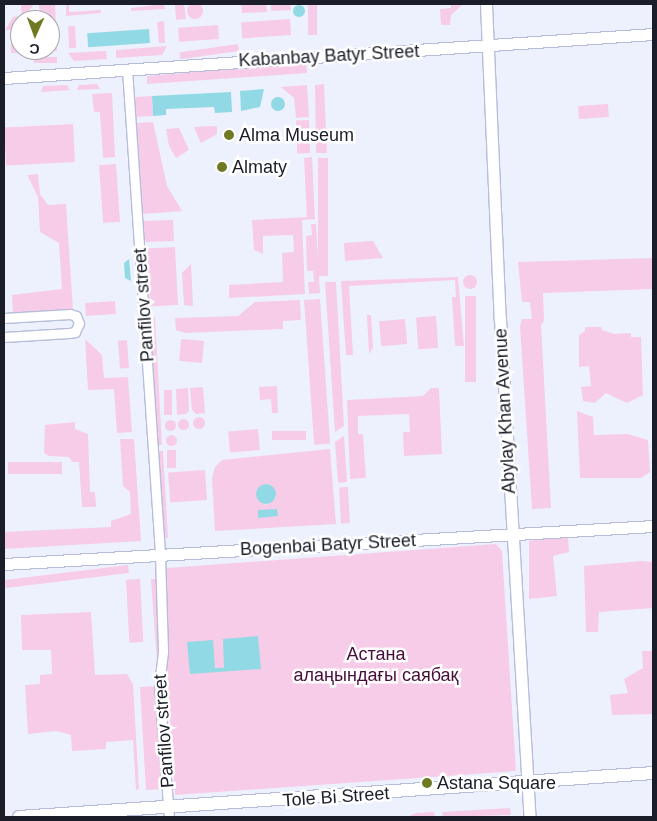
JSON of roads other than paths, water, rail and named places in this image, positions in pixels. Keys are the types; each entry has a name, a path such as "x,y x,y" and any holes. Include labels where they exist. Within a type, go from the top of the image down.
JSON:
{"main road":[{"name":"Tole Bi Street","path":"19,817 169,812 653,773"}],"street":[{"name":"Abylay Khan Avenue","path":"486,4 513,534 530,817"},
{"name":"Kabanbay Batyr Street","path":"4,78 488,47 653,34"},
{"name":"Panfilov street","path":"127,69 160,555 163,652 158,672 163,767 169,812"},
{"path":"4,318 70,314 76,316 79,323 75,332 4,337"},
{"name":"Bogenbai Batyr Street","path":"4,564 653,526"}],"water":[{"path":"297,5 301,5 305,11 301,17 297,17 293,13 293,9"},
{"path":"149,29 150,43 88,47 87,33"},
{"path":"264,89 260,107 241,111 240,91"},
{"path":"231,92 232,112 215,113 214,107 166,109 166,115 153,116 152,96"},
{"path":"278,97 283,99 285,104 283,109 278,111 273,109 271,104 273,99"},
{"path":"129,259 131,281 125,278 124,263"},
{"path":"266,484 273,487 276,494 273,501 266,504 259,501 256,494 259,487"},
{"path":"277,509 278,516 258,518 258,510"},
{"path":"258,636 261,669 190,674 187,642 213,640 215,668 224,668 223,639"}],"place":[{"name":"Alma Museum","path":"229,135"},
{"name":"Almaty","path":"222,167"},
{"name":"Astana Square","path":"427,783"}],"park label":[{"name":"Астана алаңындағы саябақ","path":"376,665"}]}
